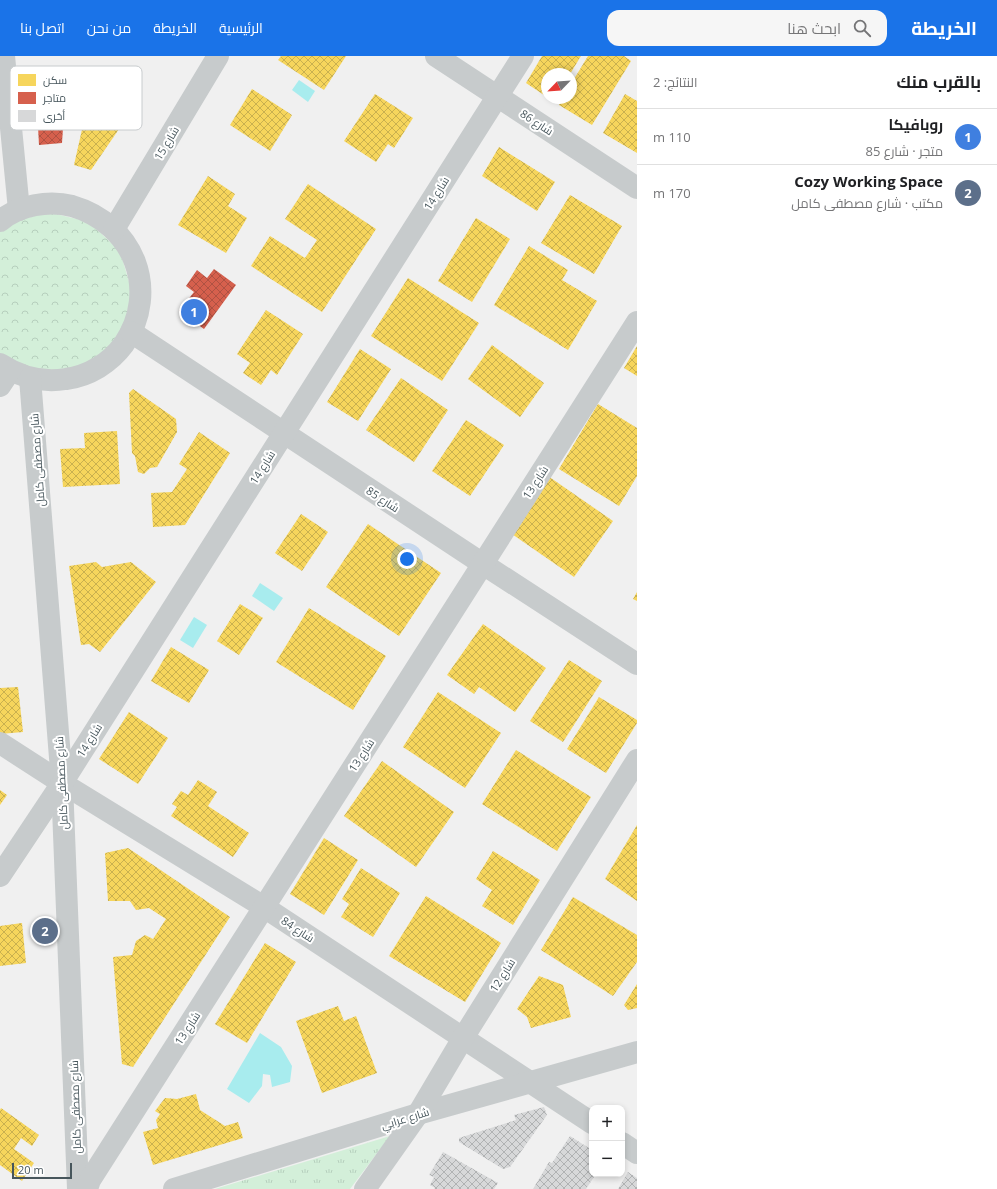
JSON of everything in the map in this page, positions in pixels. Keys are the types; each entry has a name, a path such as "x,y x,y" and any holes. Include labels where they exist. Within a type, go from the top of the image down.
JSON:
{"street":[{"path":"4,56 10,118"},
{"name":"شارع 15","path":"114,230 218,56"},
{"name":"شارع 86","path":"436,56 637,188"},
{"name":"شارع 14","path":"0,876 62,783 523,56"},
{"path":"11,130 19,210"},
{"path":"0,221 19,210 44,204 69,206 93,214 114,230 126,244 134,260 139,278 140,296 138,314 131,332 118,352 100,368 78,377 54,381 3,373"},
{"name":"شارع 13","path":"87,1189 94,1174 637,322"},
{"name":"شارع 85","path":"131,332 283,434 637,664"},
{"name":"شارع مصطفى كامل","path":"30,378 62,783 78,1189"},
{"name":"شارع 84","path":"0,743 62,783 264,907 589,1121"},
{"name":"شارع 12","path":"365,1189 418,1114 463,1038 637,760"},
{"name":"شارع عرابي","path":"174,1189 418,1114 637,1052"},
{"path":"625,1145 637,1153"}],"green space":[{"path":"48,212 89,222 120,251 132,292 122,334 93,365 52,377 0,357 0,231 7,224"},
{"path":"390,1136 350,1189 215,1189"}],"water":[{"path":"299,80 315,91 308,102 292,90"},
{"path":"260,583 283,598 274,611 252,596"},
{"path":"194,617 207,625 193,648 180,640"},
{"path":"260,1033 281,1047 292,1066 290,1082 272,1087 270,1075 263,1074 262,1086 249,1103 227,1089"}],"building: سكن":[{"path":"281,56 346,56 324,90 278,60"},
{"path":"542,56 581,56 574,68 541,68 541,93 526,83"},
{"path":"588,56 624,56 631,61 592,125 559,105 577,104 577,74"},
{"path":"252,89 292,115 270,151 230,125"},
{"path":"375,94 413,118 394,148 388,144 376,162 344,141"},
{"path":"625,94 637,101 637,153 603,133"},
{"path":"82,130 118,130 91,170 74,165"},
{"path":"499,147 555,182 537,211 482,176"},
{"path":"208,176 235,194 228,206 247,218 226,253 178,225"},
{"path":"308,184 376,229 322,312 251,266 270,236 305,258 317,240 285,219"},
{"path":"570,195 622,226 594,274 541,243"},
{"path":"476,218 510,239 472,302 438,281"},
{"path":"529,246 568,270 562,280 597,301 568,350 494,305"},
{"path":"408,278 479,323 442,381 371,336"},
{"path":"266,310 303,334 277,375 271,370 261,385 243,373 250,363 237,354"},
{"path":"492,345 544,383 520,417 468,379"},
{"path":"637,346 637,376 624,368"},
{"path":"360,349 391,369 358,421 327,402"},
{"path":"401,378 448,410 414,462 366,430"},
{"path":"133,389 176,419 177,432 157,467 150,468 144,474 138,472 135,456 132,453 129,393"},
{"path":"598,404 637,428 637,476 619,506 559,469"},
{"path":"466,420 504,445 470,496 432,471"},
{"path":"117,431 120,484 63,487 60,449 85,448 84,433"},
{"path":"199,432 230,453 185,525 153,527 151,493 172,492 187,469 179,464"},
{"path":"548,476 613,521 574,577 509,532"},
{"path":"301,514 328,532 302,571 275,553"},
{"path":"368,524 441,573 399,636 326,587"},
{"path":"96,562 102,567 131,562 156,582 100,652 89,644 81,645 69,566"},
{"path":"637,592 637,601 633,599"},
{"path":"240,604 263,618 239,655 217,641"},
{"path":"309,608 386,656 353,710 276,662"},
{"path":"483,624 546,668 515,712 479,687 474,694 447,675"},
{"path":"171,647 209,670 189,703 151,681"},
{"path":"569,660 602,681 563,742 530,721"},
{"path":"18,687 23,732 0,734 0,688"},
{"path":"438,692 501,733 465,788 403,747"},
{"path":"599,697 637,720 637,723 606,773 567,749"},
{"path":"129,712 168,738 138,784 99,759"},
{"path":"516,750 591,797 557,851 482,804"},
{"path":"382,761 454,812 416,867 344,816"},
{"path":"198,780 217,792 208,806 249,833 233,857 171,816 177,807 172,804 181,791 188,795"},
{"path":"0,790 7,795 0,805"},
{"path":"637,825 637,901 605,879"},
{"path":"324,838 358,860 324,915 290,894"},
{"path":"128,848 230,917 133,1067 122,1064 113,957 132,955 136,941 145,935 153,939 166,919 149,908 136,910 130,901 108,901 105,853"},
{"path":"493,851 540,880 513,925 482,906 492,890 476,879"},
{"path":"361,868 400,893 373,937 341,917 349,904 342,899"},
{"path":"426,896 501,943 465,1002 389,956"},
{"path":"573,897 637,935 637,962 613,996 541,950"},
{"path":"22,923 26,963 0,966 0,926"},
{"path":"265,943 296,962 247,1043 215,1024"},
{"path":"539,976 563,985 571,1017 531,1028 527,1017 517,1009"},
{"path":"637,984 637,1008 628,1010 624,1005"},
{"path":"338,1006 344,1021 356,1016 377,1073 322,1093 296,1021"},
{"path":"196,1094 200,1110 225,1126 238,1122 243,1138 153,1165 143,1132 158,1128 156,1120 160,1114 155,1111 165,1098 177,1099"},
{"path":"1,1108 39,1135 32,1146 21,1138 14,1149 34,1163 22,1181 0,1165"}],"building: متاجر":[{"path":"38,130 63,130 62,143 39,145"},
{"path":"214,269 236,285 204,329 179,311 194,292 186,286 197,270 207,278"}],"building: أخرى":[{"path":"544,1107 547,1115 510,1167 503,1169 459,1142 459,1138 516,1120 514,1115"},
{"path":"570,1136 589,1148 589,1177 594,1177 586,1189 533,1189 549,1162 552,1163"},
{"path":"443,1152 498,1183 494,1189 434,1189 435,1188 430,1185 434,1177 429,1175"},
{"path":"628,1172 637,1178 637,1189 618,1189"}],"place":[{"name":"روبافيكا","path":"194,312"},
{"name":"Cozy Working Space","path":"45,931"}]}
